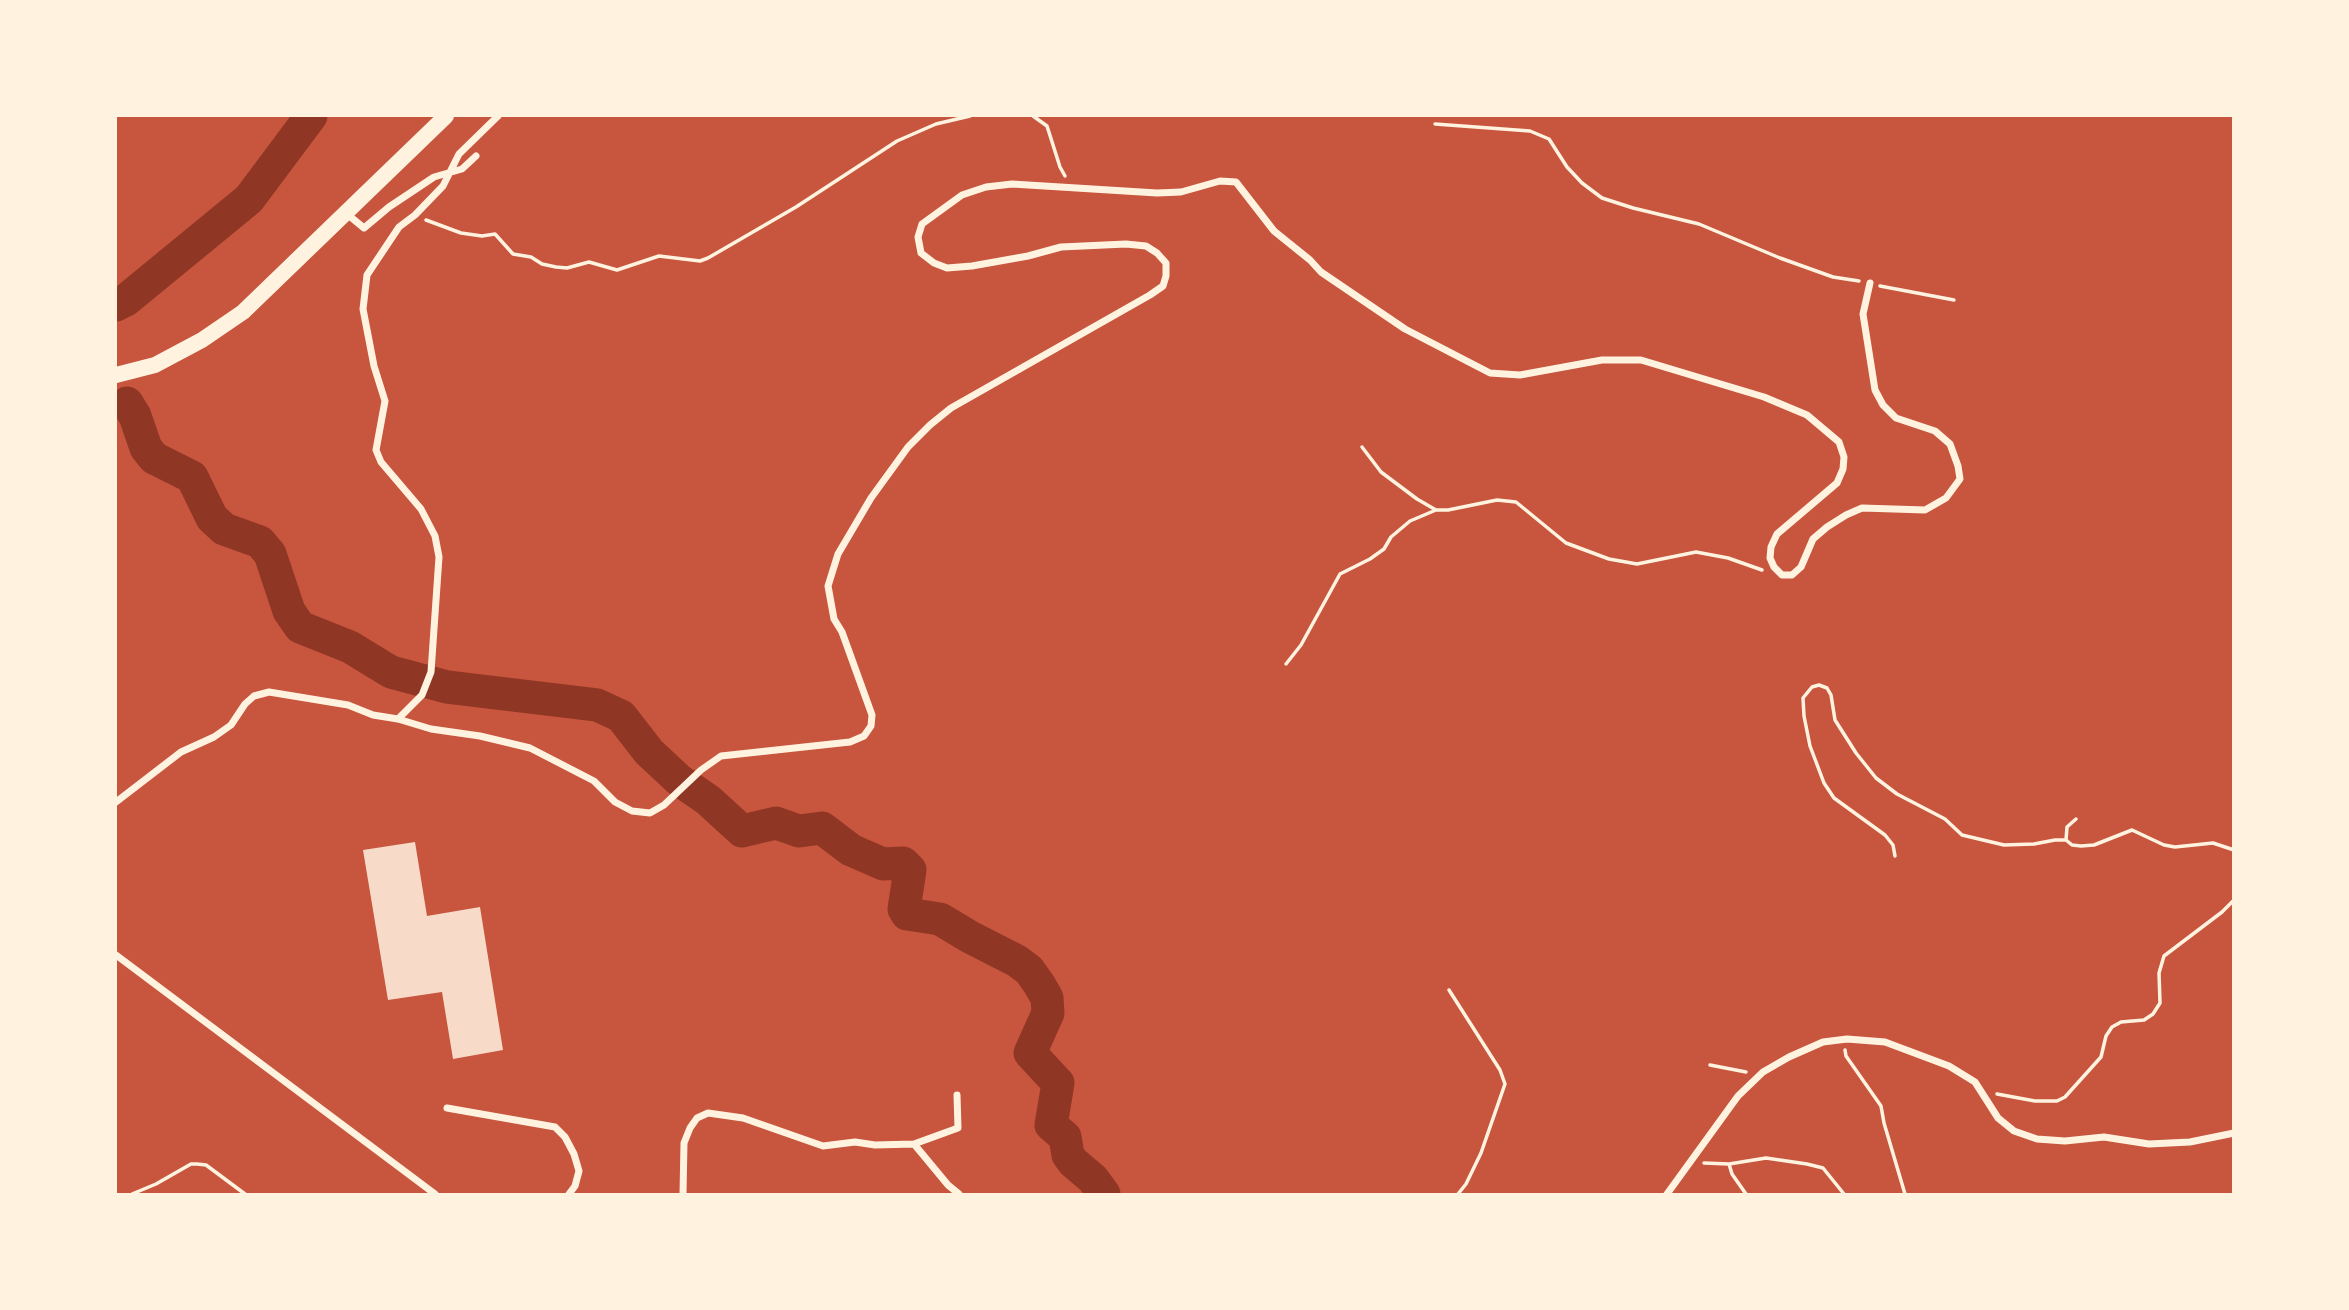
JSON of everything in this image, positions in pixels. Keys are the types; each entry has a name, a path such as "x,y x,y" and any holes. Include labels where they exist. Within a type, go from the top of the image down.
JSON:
{"highway":[{"path":"116,375 155,365 202,340 243,312 446,116"}],"street":[{"path":"398,719 422,695 430,673 439,557 435,536 421,509 381,462 376,450 385,401 374,366 363,309 367,275 399,228 443,186 460,154 498,116"},
{"path":"346,213 364,228 389,207 434,177 461,169 476,156"},
{"path":"116,802 181,752 214,737 231,725 254,696 269,692 348,705 373,715 431,729 480,736 530,748 594,781 615,802 632,811 650,813 664,806 689,780 721,756 850,742 864,736 871,726 872,715 842,632 834,619 828,586 838,554 890,469 930,425 951,408 1163,286 1166,276 1166,263 1157,253 1146,246 1126,244 1061,247 997,262 947,268 934,263 921,253 918,237 922,224 962,195 986,187 1012,184 1157,193 1181,192 1220,181 1237,183 1274,231 1321,272 1405,329 1490,373 1520,375 1602,360 1641,360 1764,397 1807,415 1839,442 1844,457 1843,469 1838,484 1777,534 1771,547 1770,558 1782,575 1792,575 1801,568 1813,539 1846,515 1862,508 1925,510 1946,498 1960,479 1950,444 1935,431 1896,418 1883,405 1875,390 1863,314 1870,283"},
{"path":"116,955 435,1195"},
{"path":"1667,1195 1738,1096 1763,1072 1823,1042 1847,1039 1885,1042 1949,1066 1967,1076 1982,1090 1998,1118 2014,1131 2037,1139 2104,1137 2149,1144 2190,1142 2234,1133"},
{"path":"683,1195 684,1143 697,1118 708,1113 743,1118 823,1146 855,1142 914,1144 958,1128 957,1095"},
{"path":"447,1108 555,1127 565,1137 579,1171 569,1195"},
{"path":"914,1144 959,1195"}],"path":[{"path":"415,215 461,233 482,236 495,234 513,254 531,257 542,264 556,267 567,268 589,262 617,270 659,256 700,261 796,207 897,141 936,124 970,116"},
{"path":"1033,116 1047,126 1060,167 1073,187"},
{"path":"1435,124 1530,131 1549,139 1567,167 1602,198 1699,224 1833,277 1954,300"},
{"path":"1362,447 1381,472 1436,510"},
{"path":"1286,664 1301,645 1340,574 1384,549 1391,537 1409,521 1436,510 1497,500 1517,502 1566,543 1609,559 1637,564 1696,552 1728,558 1766,571 1774,567"},
{"path":"1895,856 1893,845 1885,835 1834,798 1824,783 1810,746 1804,716 1803,698 1812,687 1819,685 1827,688 1831,695 1835,720 1856,754 1876,778 1897,794 1945,819 1962,835 2004,845 2066,840 2073,845 2094,845 2132,830 2175,847 2213,844 2234,849"},
{"path":"2066,840 2067,827 2076,819"},
{"path":"1982,1090 2035,1101 2057,1101 2065,1097 2101,1058 2106,1036 2112,1027 2121,1022 2144,1020 2153,1014 2160,1003 2159,973 2164,956 2234,900"},
{"path":"1449,990 1500,1070 1505,1084 1481,1153 1458,1195"},
{"path":"1847,1039 1846,1056 1881,1106 1905,1195"},
{"path":"1710,1065 1743,1072 1763,1072"},
{"path":"1692,1160 1706,1164 1730,1164 1766,1158 1823,1168 1844,1195"},
{"path":"132,1195 191,1164 197,1164 206,1165 245,1195"},
{"path":"1730,1164 1732,1174 1746,1195"}],"building":[{"path":"415,842 427,916 480,907 503,1050 453,1059 442,992 388,1000 363,850"}],"waterway":[{"path":"116,305 126,300 249,199 311,116"},
{"path":"127,403 135,416 146,448 154,458 192,477 212,518 224,529 260,542 270,554 289,611 300,627 350,647 391,672 447,687 597,705 621,716 649,752 742,831 776,823 799,831 822,828 851,850 883,864 903,863 910,870 904,909 907,914 940,919 1017,961 1029,970 1039,984 1047,998 1048,1013 1030,1053 1058,1083 1051,1125 1065,1137 1068,1155 1073,1162 1093,1179 1104,1194"}]}
